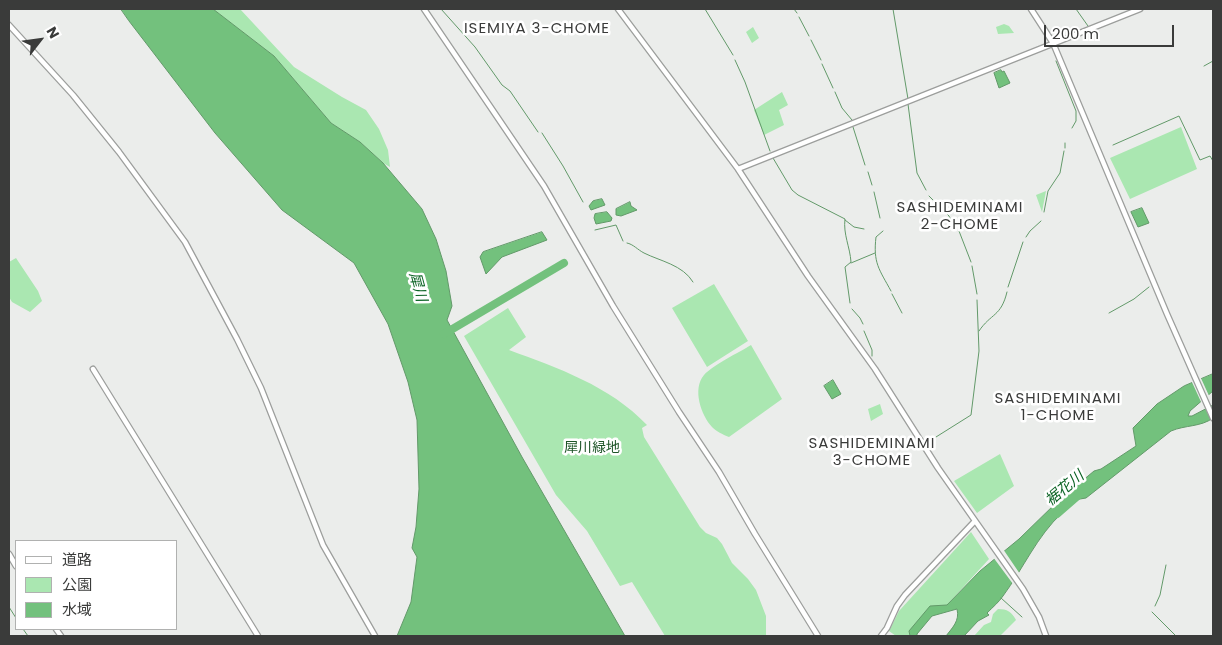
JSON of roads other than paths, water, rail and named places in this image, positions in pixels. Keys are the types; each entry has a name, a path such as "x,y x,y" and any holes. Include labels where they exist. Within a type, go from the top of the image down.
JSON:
{"street":[{"path":"424,9 544,186 613,306 719,472 818,636"},
{"path":"618,9 738,169 808,276 880,377 938,468 1017,580 1033,606 1046,636"},
{"path":"1032,9 1053,43 1213,418"},
{"path":"738,169 1140,9"},
{"path":"9,25 84,108 185,242 261,388 323,545 375,636"},
{"path":"93,369 258,636"},
{"path":"881,636 905,595 936,561 977,522"}],"water":[{"name":"犀川","path":"121,9 213,9 274,56 331,123 360,142 383,163 422,209 436,239 446,271 452,306 447,320 522,457 625,636 397,636 411,602 417,557 412,548 419,489 417,420 408,382 388,324 354,263 282,210 215,133"},
{"path":"1001,70 1002,72 1004,71 1010,83 999,88 994,73"},
{"path":"602,199 605,205 591,210 589,206 593,201"},
{"path":"630,202 631,206 637,210 621,216 616,215 616,209"},
{"path":"1142,208 1149,223 1138,227 1131,212"},
{"path":"607,212 612,218 611,221 596,224 595,214"},
{"path":"542,232 547,240 502,257 486,274 480,257 483,252"},
{"path":"1213,374 1213,391 1190,411 1188,416 1192,416 1213,405 1213,418 1203,423 1171,431 1086,498 1074,500 1063,509 1062,513 1038,542 1010,586 987,613 989,615 978,621 964,636 946,636 956,621 957,609 932,616 917,636 910,636 909,631 930,606 947,605 980,571 1019,539 1057,502 1094,471 1101,469 1136,446 1133,428 1157,404 1184,386"},
{"path":"833,380 841,394 832,399 824,386"}],"waterway":[{"path":"441,9 475,47 502,85 510,91 538,132"},
{"path":"705,9 733,55"},
{"path":"794,9 797,13"},
{"path":"893,9 908,99"},
{"path":"1076,9 1088,26"},
{"path":"799,17 809,36"},
{"path":"811,40 821,60"},
{"path":"735,60 770,151"},
{"path":"1056,61 1076,111 1076,121 1072,128"},
{"path":"1204,66 1213,61"},
{"path":"822,64 833,88"},
{"path":"835,92 842,108 852,120"},
{"path":"908,104 917,173 926,190"},
{"path":"1113,145 1179,116 1200,160 1210,156 1213,161"},
{"path":"853,127 865,165"},
{"path":"542,133 583,202"},
{"path":"1065,143 1065,148"},
{"path":"1044,212 1048,191 1060,173 1064,151"},
{"path":"773,158 792,190 798,195 845,219 845,230 851,262 845,267 850,303"},
{"path":"868,172 872,185"},
{"path":"874,192 880,218"},
{"path":"929,196 949,216 953,224"},
{"path":"845,220 854,227 864,229"},
{"path":"1026,237 1041,221"},
{"path":"595,230 616,225 623,241"},
{"path":"883,231 876,237 875,253 880,271 891,291"},
{"path":"959,231 971,262"},
{"path":"1008,287 1023,242"},
{"path":"627,243 644,253 677,267 689,276 693,282"},
{"path":"851,263 875,253"},
{"path":"444,334 564,263"},
{"path":"972,266 977,294"},
{"path":"1109,313 1134,299 1149,287"},
{"path":"979,331 999,311 1007,292"},
{"path":"892,294 902,313"},
{"path":"936,437 971,415 979,351 977,300"},
{"path":"852,309 863,324"},
{"path":"864,331 872,350 872,356"},
{"name":"裾花川","path":"1057,514 1080,494"},
{"path":"1155,606 1160,595 1166,565"},
{"path":"1001,598 1022,617"},
{"path":"9,607 15,616"},
{"path":"1152,612 1176,636"},
{"path":"24,630 28,636"}],"district":[{"name":"ISEMIYA 3-CHOME","path":"537,29"},
{"name":"SASHIDEMINAMI 2-CHOME","path":"960,216"},
{"name":"SASHIDEMINAMI 1-CHOME","path":"1058,408"},
{"name":"SASHIDEMINAMI 3-CHOME","path":"872,452"}],"park label":[{"name":"犀川緑地","path":"592,448"}]}
